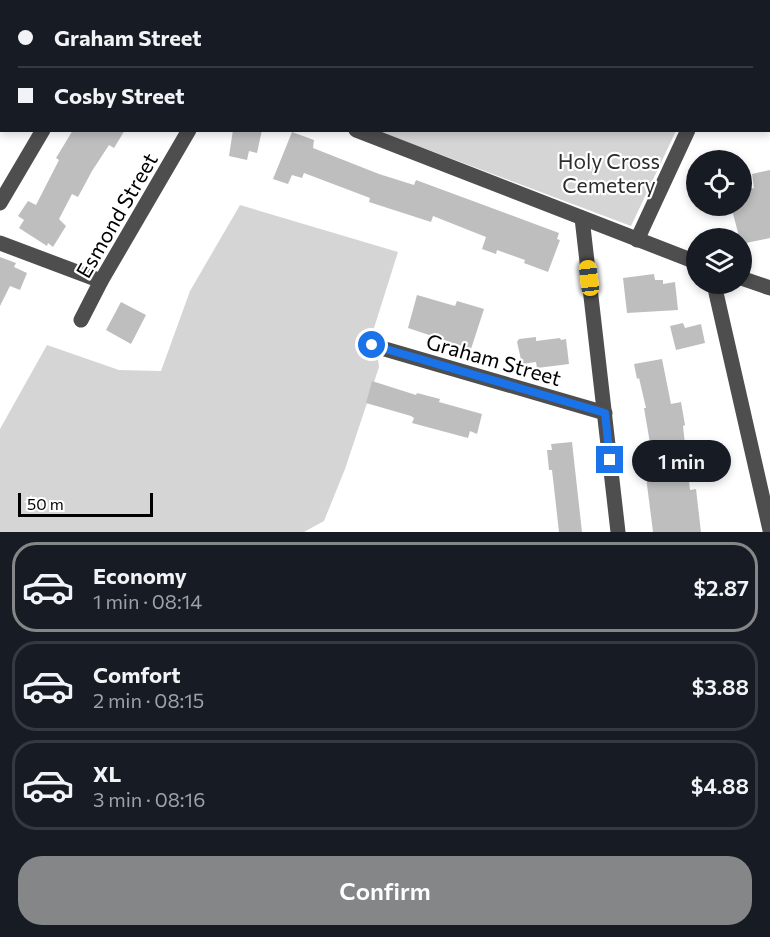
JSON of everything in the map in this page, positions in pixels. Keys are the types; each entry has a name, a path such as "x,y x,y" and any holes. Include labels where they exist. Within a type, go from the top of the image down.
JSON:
{"street":[{"path":"0,203 42,132"},
{"name":"Esmond Street","path":"81,320 101,281 188,132"},
{"path":"361,132 686,258"},
{"path":"637,240 687,132"},
{"path":"582,218 618,532"},
{"path":"0,243 101,281"},
{"path":"752,282 770,288"},
{"path":"716,294 770,530"},
{"name":"Graham Street","path":"372,345 605,413"}],"green space":[{"name":"Holy Cross Cemetery","path":"381,132 676,132 631,226"},
{"path":"240,205 398,252 374,328 379,367 345,469 324,521 304,532 0,532 0,429 47,345 119,370 161,371 190,291"}],"building":[{"path":"72,132 124,132 114,148 109,145 78,197 72,194 59,219 66,226 53,247 48,243 47,246 19,228 24,220 18,216 28,201 36,205 59,160 56,158"},
{"path":"233,132 262,132 257,153 249,151 247,160 229,156"},
{"path":"292,132 314,140 313,148 379,174 414,185 416,180 559,233 557,239 560,240 548,272 524,263 525,260 497,250 496,254 482,249 486,237 433,216 431,222 369,202 370,198 304,173 302,178 292,175 288,184 273,179"},
{"path":"770,170 770,238 752,242 752,228 737,228 734,216 752,216 752,188 754,188 752,174"},
{"path":"0,257 16,263 14,267 27,273 20,290 10,286 0,306"},
{"path":"654,274 655,280 663,280 663,284 675,282 678,310 627,313 623,278"},
{"path":"417,295 455,306 457,301 484,309 471,349 408,328"},
{"path":"121,302 146,315 131,344 106,330"},
{"path":"683,323 685,328 701,324 705,343 676,350 670,326"},
{"path":"536,337 536,341 566,339 569,364 537,368 536,362 522,364 517,342 519,339"},
{"path":"662,359 671,404 681,402 690,490 696,489 701,532 653,532 643,453 650,452 651,449 644,408 646,408 634,364"},
{"path":"372,381 416,395 417,393 440,399 439,402 482,414 477,434 470,431 468,438 412,423 414,418 411,416 366,403"},
{"path":"572,442 582,532 559,532 552,470 549,470 547,450 552,450 551,444"}],"route":[{"path":"372,345 605,413 610,460"}]}
